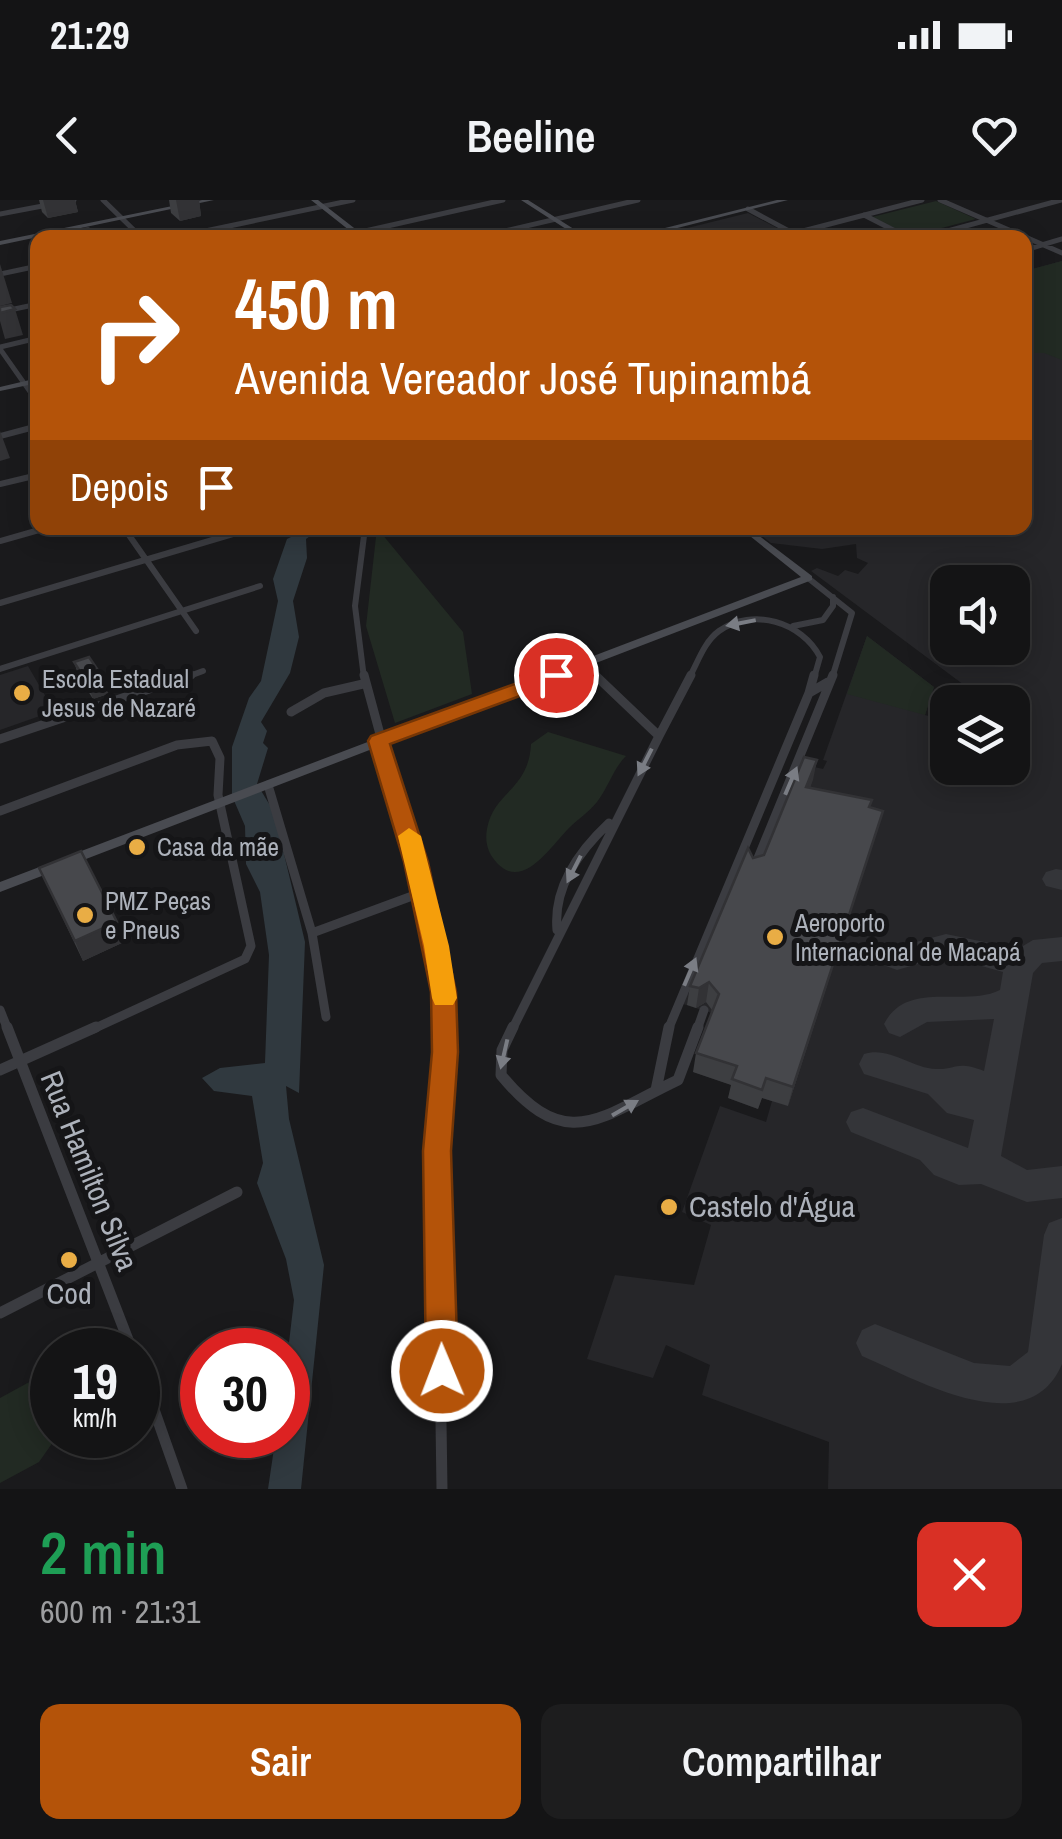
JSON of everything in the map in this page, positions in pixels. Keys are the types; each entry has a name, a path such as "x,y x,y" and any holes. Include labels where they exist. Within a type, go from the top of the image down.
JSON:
{"street":[{"path":"0,214 74,200"},
{"path":"103,200 134,230"},
{"path":"61,230 211,200"},
{"path":"314,200 353,230"},
{"path":"210,230 352,200"},
{"path":"380,230 503,200"},
{"path":"524,200 572,230"},
{"path":"509,230 638,200"},
{"path":"731,200 788,230"},
{"path":"661,230 785,200"},
{"path":"806,230 922,200"},
{"path":"940,200 1009,230"},
{"path":"950,230 1062,200"},
{"path":"864,215 893,230"},
{"path":"0,242 30,236"},
{"path":"1032,248 1062,238"},
{"path":"1032,240 1062,252"},
{"path":"0,274 30,268"},
{"path":"0,312 30,306"},
{"path":"30,340 0,348 30,392"},
{"path":"0,390 30,382"},
{"path":"0,436 30,428"},
{"path":"0,484 30,477"},
{"path":"0,540 30,532"},
{"path":"129,535 196,631"},
{"path":"0,603 229,535"},
{"path":"364,535 355,606 363,684 423,892 436,946 446,1020 437,1151 442,1489"},
{"path":"753,535 852,613 823,706 753,870"},
{"path":"0,887 808,578"},
{"path":"0,669 260,586"},
{"path":"704,1010 678,1080 616,1114 568,1124 552,1120 526,1104 501,1075 502,1050 558,932 714,633 746,620 790,626 823,620 833,606 833,597"},
{"path":"656,1090 658,1064 680,998 809,694 820,658 808,637 790,626"},
{"path":"585,665 659,736"},
{"path":"0,740 203,671"},
{"path":"809,694 828,682"},
{"path":"291,712 324,692 363,684"},
{"path":"0,811 193,741 212,740 220,758 252,946 239,964 0,1070"},
{"path":"266,786 312,933 326,1017"},
{"path":"312,933 423,892"},
{"name":"Rua Hamilton Silva","path":"0,1010 124,1328"},
{"path":"0,1313 236,1192"},
{"path":"160,1426 182,1489"}],"shaded area":[{"path":"936,201 976,219 934,230 899,230 872,217"},
{"path":"748,213 781,230 679,230"},
{"path":"1062,261 1062,1489 828,1489 829,1442 702,1395 710,1365 666,1345 653,1378 587,1359 615,1275 694,1285 711,1225 682,1212 720,1106 766,1122 772,1101 762,1098 758,1109 728,1098 732,1085 693,1072 715,1014 680,1003 757,872 801,764 823,769 867,636 931,685 925,715 930,716 930,785 1030,785 1030,685 964,685 937,665 1030,665 1030,565 930,565 930,660 811,571 817,568 838,576 845,570 858,574 868,563 857,558 856,544 822,549 771,543 761,535 1032,535 1032,269"},
{"path":"1062,261 1062,360 1032,353 1032,269"},
{"path":"312,535 306,539 307,558 293,601 299,637 290,673 261,722 267,731 263,743 268,748 257,784 274,812 305,942 299,1093 286,1086 289,1119 324,1265 310,1401 310,1328 291,1328 294,1300 286,1259 257,1183 263,1163 252,1096 214,1091 202,1078 220,1068 265,1063 269,955 260,892 246,864 245,826 232,796 232,747 249,698 261,681 278,601 273,579 287,539"},
{"path":"376,535 383,535 463,632 472,694 395,723 366,626"},
{"path":"867,636 931,685 925,715 847,694"},
{"name":"Escola Estadual Jesus de Nazaré","path":"28,666 54,711 0,730 0,675"},
{"path":"548,732 626,756 594,806 544,856 514,872 503,868 491,855 487,829 496,807 524,771 531,744"},
{"path":"30,1382 30,1458 42,1458 0,1483 0,1398"},
{"path":"273,1458 304,1458 301,1489 268,1489"}],"building":[{"path":"11,305 15,309 0,313 0,307"},
{"path":"89,657 104,679 88,684 74,662"},
{"name":"Aeroporto Internacional de Macapá","path":"804,757 817,760 806,787 872,800 869,807 883,811 793,1087 766,1078 762,1090 732,1079 737,1066 696,1053 719,994 709,982 699,988 690,986 748,848 753,858 764,855"},
{"name":"PMZ Peças e Pneus","path":"81,851 117,922 75,941 39,868"}],"taxiway":[{"path":"1056,879 1062,880"},
{"path":"897,958 946,945 1022,961"},
{"path":"995,1094 1019,969 1033,952 1062,949"},
{"path":"900,1024 926,1009 981,1010 1012,998"},
{"path":"875,1064 939,1084"},
{"path":"939,1084 955,1077 971,1080 995,1094"},
{"path":"939,1084 959,1103 992,1109"},
{"path":"981,1169 995,1094"},
{"path":"863,1122 932,1149"},
{"path":"932,1149 981,1169"},
{"path":"932,1149 952,1168 981,1169"},
{"path":"981,1169 1009,1180"},
{"path":"995,1169 1027,1186 1062,1182"},
{"path":"875,1343 974,1382 1016,1386 1043,1364 1049,1346 1062,1235"}],"slow traffic":[{"path":"409,836 436,946 444,998"}],"place":[{"name":"Escola Estadual Jesus de Nazaré","path":"22,693"},
{"name":"Casa da mãe","path":"137,847"},
{"name":"PMZ Peças e Pneus","path":"85,915"},
{"name":"Aeroporto Internacional de Macapá","path":"775,937"},
{"name":"Castelo d'Água","path":"669,1207"},
{"name":"Cod","path":"69,1260"}],"route":[{"path":"442,1371 437,1151 445,1052 444,992 416,862 378,741 556,675"}]}
